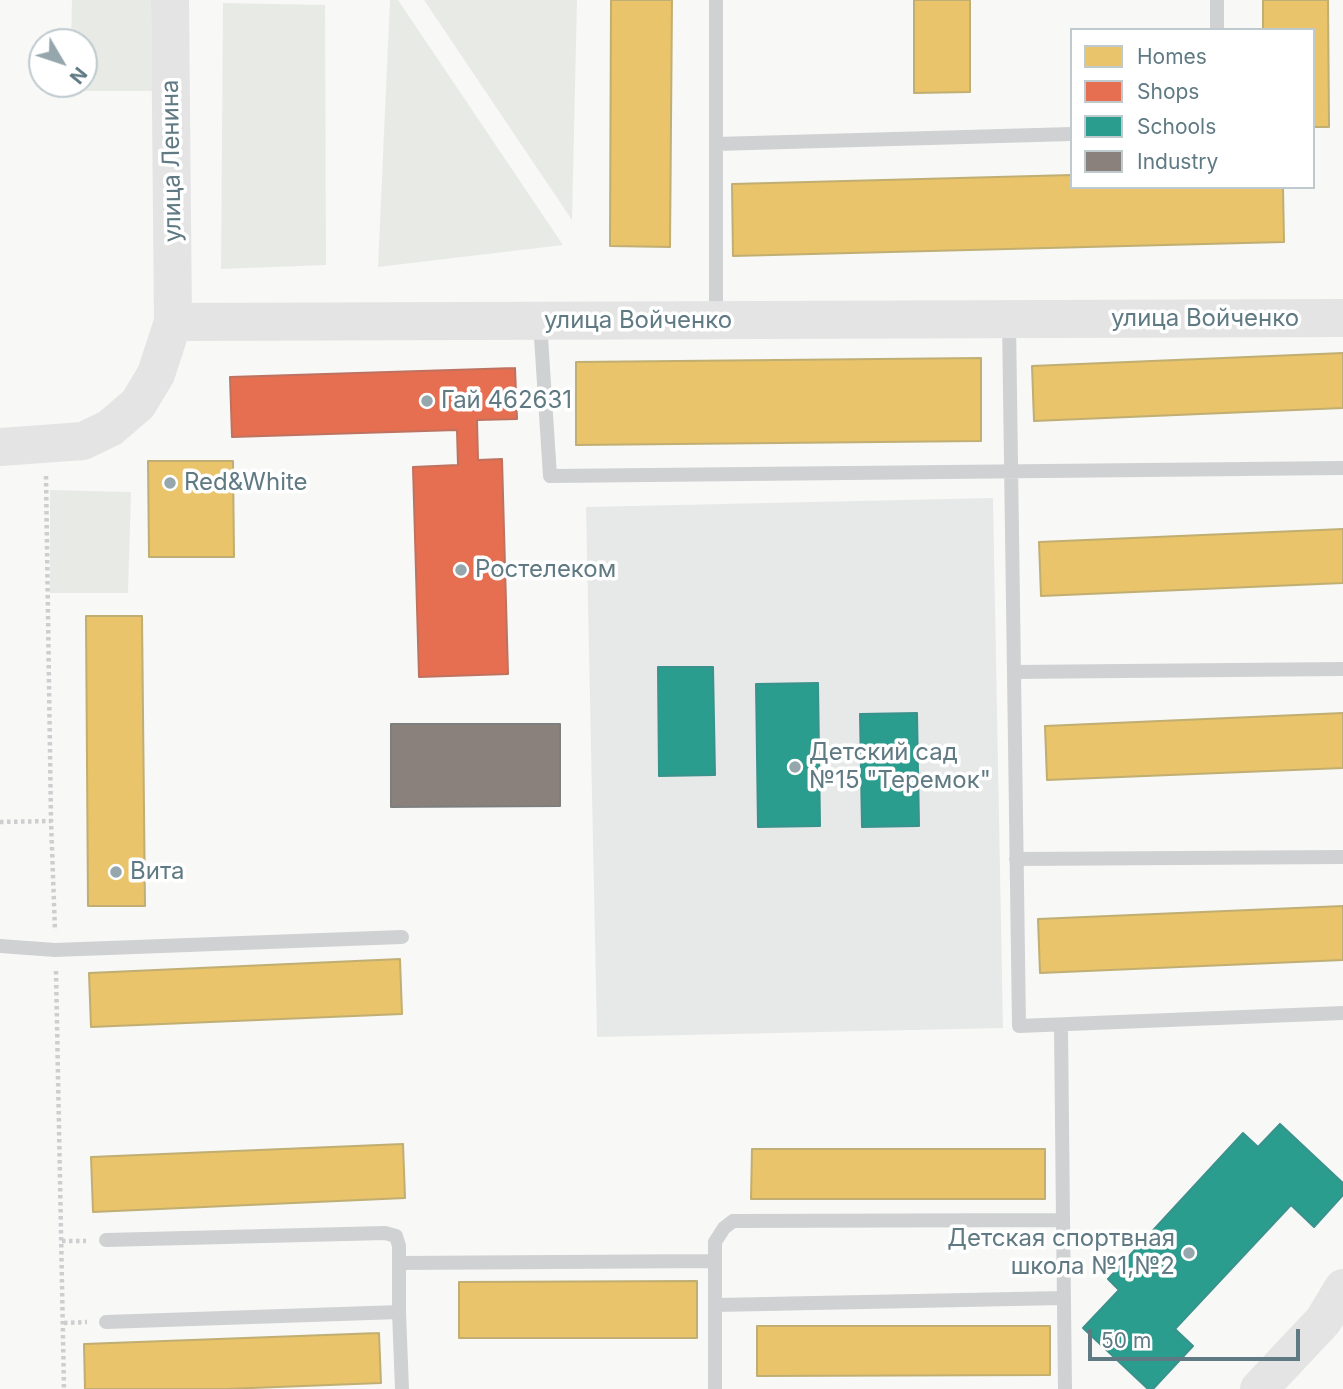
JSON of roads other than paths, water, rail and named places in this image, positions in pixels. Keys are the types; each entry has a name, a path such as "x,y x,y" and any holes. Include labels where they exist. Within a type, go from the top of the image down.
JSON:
{"main road":[{"name":"улица Ленина","path":"170,0 173,322"},
{"name":"улица Войченко","path":"173,322 1343,318"},
{"path":"0,447 83,441 110,428 138,404 156,374 173,322"},
{"path":"1259,1389 1323,1321 1343,1288"}],"lane":[{"path":"716,0 716,321"},
{"path":"1217,0 1217,28"},
{"path":"716,144 1070,134"},
{"path":"1009,319 1019,1026 1343,1013"},
{"path":"540,321 550,476 1343,468"},
{"path":"1014,672 1343,669"},
{"path":"1016,859 1343,857"},
{"path":"0,946 55,950 402,937"},
{"path":"1061,1025 1065,1389"},
{"path":"715,1389 715,1242 724,1228 733,1221 1063,1220"},
{"path":"106,1240 385,1233 396,1236 399,1245 402,1389"},
{"path":"399,1264 715,1261"},
{"path":"715,1305 1064,1298"},
{"path":"106,1322 400,1312"}],"place":[{"name":"Гай 462631","path":"427,401"},
{"name":"Red&White","path":"170,483"},
{"name":"Ростелеком","path":"461,570"},
{"name":"Детский сад №15 \"Теремок\"","path":"795,767"},
{"name":"Вита","path":"116,872"},
{"name":"Детская спортвная школа №1,№2","path":"1189,1253"}]}
